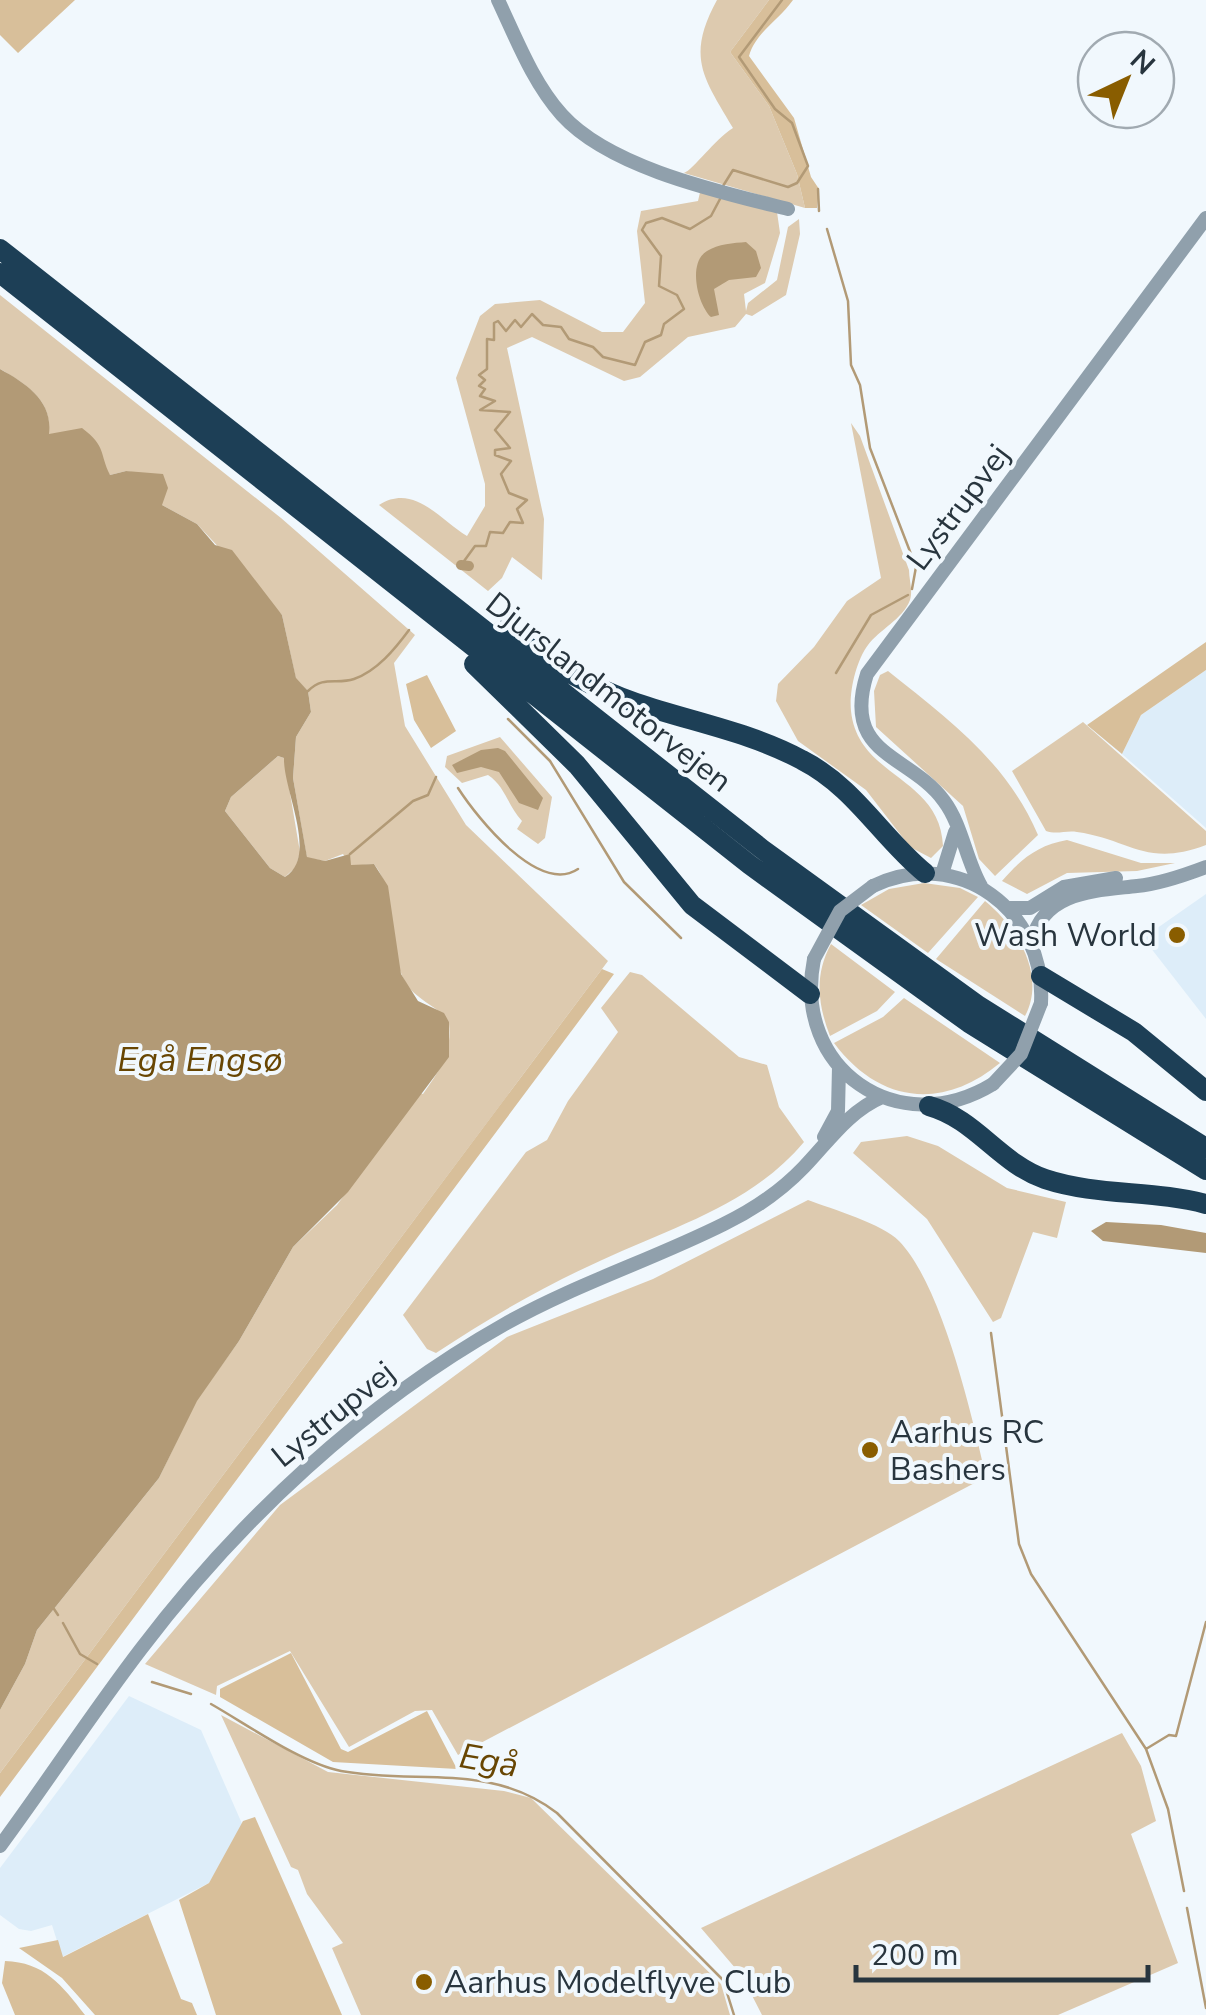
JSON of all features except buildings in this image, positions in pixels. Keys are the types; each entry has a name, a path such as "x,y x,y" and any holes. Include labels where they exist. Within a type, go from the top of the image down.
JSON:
{"highway":[{"name":"Djurslandmotorvejen","path":"0,249 762,849 978,1006 1206,1148"},
{"name":"Djurslandmotorvejen","path":"0,273 735,854 969,1023 1206,1170"},
{"path":"81,313 547,661 604,691 763,740 821,770 861,803 899,849 934,873"},
{"path":"284,498 521,706 577,765 692,905 810,994"},
{"path":"1042,976 1134,1032 1206,1091"},
{"path":"929,1106 954,1114 1000,1155 1044,1178 1206,1204"}],"street":[{"path":"498,0 539,82 576,128 610,151 738,197 788,209"},
{"name":"Lystrupvej","path":"981,886 944,800 875,746 862,716 867,674 1206,218"},
{"path":"934,873 956,826"},
{"path":"1032,941 1041,919 1065,900 1101,888 1140,886 1206,867"},
{"path":"934,873 981,886 1010,908 1032,941 1042,976 1041,1002 1028,1042 994,1084 963,1100 929,1106 882,1097 839,1067 818,1033 810,994 814,960 832,922 873,886 899,876 934,873"},
{"path":"1010,908 1030,908 1080,882 1162,880"},
{"name":"Lystrupvej","path":"812,1158 838,1112 839,1067"},
{"name":"Lystrupvej","path":"0,1846 179,1603 256,1516 338,1442 408,1388 502,1326 581,1284 726,1224 764,1200 858,1110 882,1097"}],"shaded area":[{"path":"0,0 75,0 18,53 0,35"},
{"path":"717,0 769,0 730,52 769,106 797,174 805,208 684,173 733,128 702,66 702,37"},
{"path":"769,0 793,0 757,40 749,56 794,118 811,177 819,189 817,208 805,208 797,174 769,106 730,52"},
{"path":"701,188 777,212 780,233 765,283 744,294 746,311 748,303 777,280 788,227 799,219 800,234 786,295 752,316 746,314 735,327 688,337 640,377 624,381 532,337 507,348 544,519 542,580 512,557 502,578 488,591 379,505 392,499 415,501 467,536 485,506 485,484 456,378 480,316 495,304 540,300 602,332 623,332 645,303 637,231 641,211 698,201"},
{"path":"0,295 281,518 415,635 394,663 405,726 466,825 608,961 0,1773 0,1710 25,1664 37,1630 159,1478 196,1401 239,1341 293,1247 337,1205 434,1078 448,1044 449,1024 443,1014 410,989 399,969 387,892 374,864 351,866 343,854 325,861 307,858 293,778 296,737 311,712 308,691 296,679 282,615 197,524 162,505 147,475 126,471 110,475 48,434 49,422 42,403 28,387 0,369"},
{"path":"851,423 860,436 909,570 911,593 902,613 873,640 860,659 851,711 857,733 868,751 914,790 938,823 943,846 931,858 910,847 866,790 798,741 776,701 778,684 814,647 847,601 881,578"},
{"path":"1206,642 1206,670 1141,715 1122,754 1087,725"},
{"path":"1206,670 1206,828 1122,754 1141,715"},
{"path":"888,671 974,744 1010,785 1025,809 1038,835 995,876 979,859 963,806 876,727 874,691 880,675"},
{"path":"427,675 456,731 431,748 414,720 406,684"},
{"path":"1083,722 1206,831 1206,845 1168,854 1153,853 1095,836 1046,831 1012,771"},
{"path":"500,737 552,797 545,838 538,844 517,829 522,821 503,790 488,775 462,783 445,767 447,756"},
{"path":"278,756 284,758 300,852 296,867 285,877 270,868 225,811 231,797"},
{"path":"1067,840 1141,863 1175,863 1137,871 1067,873 1027,894 1002,881 1031,854"},
{"path":"924,883 960,888 978,897 928,953 861,905 889,889"},
{"path":"1206,894 1206,1019 1143,938"},
{"path":"985,901 997,911 1025,952 1032,984 1025,1016 936,959"},
{"path":"831,944 895,992 877,1011 830,1036 820,979"},
{"path":"602,969 614,974 0,1797 0,1773"},
{"path":"630,972 642,975 739,1057 767,1065 779,1107 804,1142 783,1164 736,1198 559,1281 436,1353 427,1349 403,1315 526,1152 547,1140 568,1101 618,1032 601,1008"},
{"path":"904,998 1000,1063 956,1089 934,1094 912,1094 871,1078 834,1043 883,1017"},
{"path":"907,1136 938,1146 1007,1188 1066,1202 1057,1238 1033,1232 1001,1318 993,1322 927,1219 853,1153 861,1142"},
{"path":"808,1200 881,1229 899,1241 915,1261 942,1319 986,1477 458,1755 432,1710 415,1711 349,1747 290,1651 217,1686 216,1695 145,1664 280,1505 507,1337 653,1279"},
{"path":"291,1653 341,1749 348,1752 427,1711 457,1769 333,1762 220,1697 220,1689"},
{"path":"129,1696 201,1730 243,1826 209,1883 62,1957 52,1925 31,1931 19,1929 0,1915 0,1868"},
{"path":"221,1715 328,1772 504,1791 531,1798 721,1984 730,2015 361,2015 332,1948 343,1943 307,1894 298,1870 291,1867"},
{"path":"1122,1733 1141,1766 1156,1821 1131,1834 1178,1963 1058,2015 762,2015 742,1976 701,1928"},
{"path":"255,1817 342,2015 216,2015 179,1900 209,1883 243,1821"},
{"path":"148,1914 181,1999 192,2003 197,2015 95,2015 62,1978 19,1948 58,1940 63,1957"},
{"path":"5,1961 31,1966 51,1977 85,2015 15,2015 2,1983"}],"water":[{"path":"746,242 756,251 761,268 756,277 729,280 714,289 719,315 711,317 702,303 697,265 707,251"},
{"name":"Egå Engsø","path":"0,369 36,395 47,412 49,434 82,428 90,435 99,445 110,475 126,471 163,474 168,488 162,505 197,524 215,545 232,550 282,615 296,678 308,691 311,712 296,737 293,778 307,857 325,861 350,854 351,865 374,864 388,886 401,974 418,1001 444,1013 449,1022 449,1057 348,1192 293,1247 239,1341 197,1401 159,1478 37,1630 25,1664 0,1710","holes":["278,756 284,758 299,839 295,867 285,877 270,868 225,811 231,797"]},
{"path":"481,750 505,751 543,798 538,810 519,803 499,772 481,767 457,773 452,765"},
{"path":"1106,1222 1161,1225 1206,1233 1206,1253 1103,1241 1091,1231"}],"waterway":[{"path":"723,186 733,170 788,187 797,183 808,166 792,123 775,109 739,57 782,0"},
{"path":"818,189 819,211"},
{"path":"459,568 475,546 486,546 490,532 503,533 510,522 523,523 517,509 527,500 509,493 501,474 511,461 495,455 495,450 510,448 495,430 510,412 480,410 495,401 480,396 485,389 479,386 485,380 479,375 487,369 487,339 494,340 494,323 498,321 506,331 515,320 521,327 532,314 543,325 561,327 569,339 593,347 603,357 635,365 645,342 661,335 664,324 684,309 677,295 659,286 661,256 642,230 646,223 662,218 690,229 711,216 720,199"},
{"path":"827,229 848,301 851,365 860,385 870,448 916,567 912,589"},
{"path":"461,565 469,566"},
{"path":"836,673 871,615 908,595"},
{"path":"308,691 319,683 354,679 370,671 409,630"},
{"path":"508,719 550,761 624,882 681,938"},
{"path":"350,854 413,801 428,795 436,777"},
{"path":"458,788 494,834 528,863 546,872 562,874 578,869"},
{"path":"991,1333 1019,1544 1031,1574 1146,1749"},
{"name":"Egå","path":"54,1609 58,1615"},
{"path":"1184,1891 1168,1809 1146,1749 1169,1735 1176,1736 1206,1622"},
{"name":"Egå","path":"63,1623 80,1654 97,1664"},
{"path":"152,1682 191,1694"},
{"name":"Egå","path":"211,1704 325,1767 369,1775 480,1781 532,1797 557,1813 723,1980 734,2015"},
{"path":"1187,1908 1206,2008"}],"place":[{"name":"Wash World","path":"1177,935"},
{"name":"Aarhus RC Bashers","path":"870,1450"},
{"name":"Aarhus Modelflyve Club","path":"424,1982"}]}
